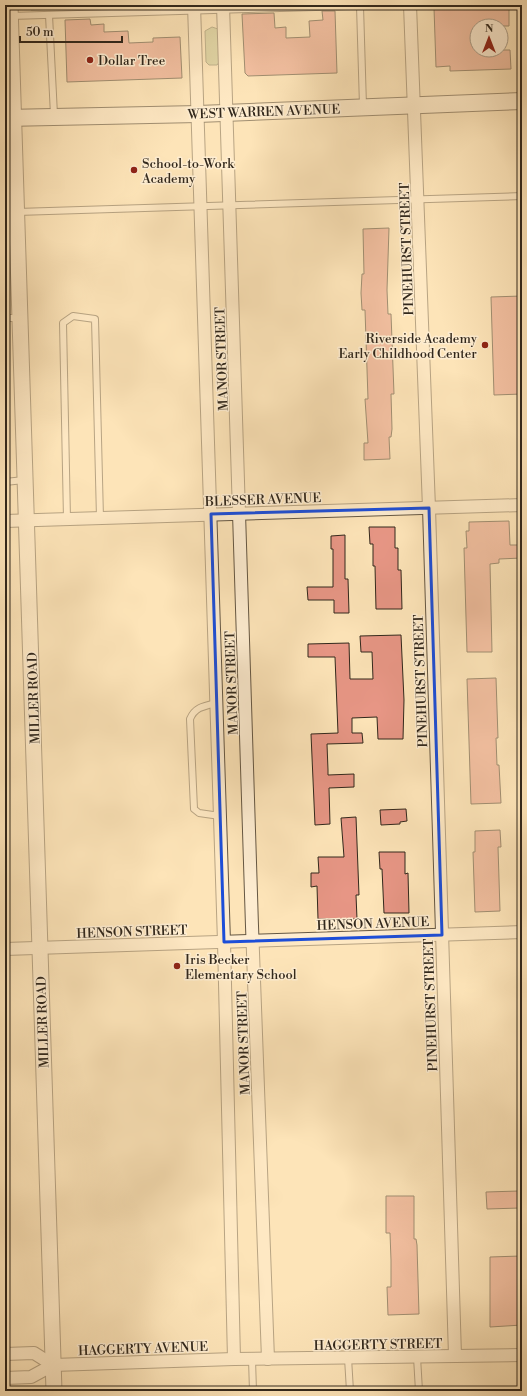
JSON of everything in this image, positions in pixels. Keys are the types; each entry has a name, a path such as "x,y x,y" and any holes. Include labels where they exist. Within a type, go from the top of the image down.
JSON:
{"main road":[{"name":"WEST WARREN AVENUE","path":"10,118 198,114 522,101"}],"street":[{"name":"PINEHURST STREET","path":"410,5 415,105 455,1356"},
{"name":"MANOR STREET","path":"224,7 253,941 268,1359"},
{"name":"MANOR STREET","path":"194,8 217,703 234,1359"},
{"name":"MILLER ROAD","path":"9,13 10,118 17,212 21,318 54,1391"},
{"name":"BLESSER AVENUE","path":"5,521 522,505"},
{"name":"HENSON AVENUE","path":"224,942 522,932"},
{"name":"HENSON STREET","path":"40,948 224,942"},
{"path":"5,949 40,948"},
{"path":"5,1354 34,1354 53,1365"},
{"name":"HAGGERTY STREET","path":"234,1359 522,1355"},
{"name":"HAGGERTY AVENUE","path":"5,1378 31,1377 53,1365 234,1359"}],"lane":[{"path":"9,13 49,15 224,7 386,5"},
{"path":"360,6 363,108"},
{"path":"49,15 54,117"},
{"path":"17,212 201,208 522,196"},
{"path":"67,519 63,322 73,316 95,319 100,518"},
{"path":"5,318 21,318"},
{"path":"5,482 26,480"},
{"path":"217,703 198,708 193,712 190,720 194,809 199,813 220,816"},
{"path":"417,1357 419,1391"},
{"path":"348,1358 350,1391"},
{"path":"252,1359 253,1391"}],"highlighted area":[{"path":"429,508 442,935 224,942 211,514"}],"green space":[{"path":"31,5 181,5 31,10"},
{"path":"212,27 218,29 220,61 217,65 209,65 206,62 205,31"}],"building":[{"path":"509,6 509,18 469,18 469,58 509,58 510,50 511,69 450,71 450,66 436,67 434,8"},
{"path":"322,11 335,11 337,73 248,76 245,73 242,14 274,13 275,28 286,27 286,38 310,37 309,21 323,20"},
{"path":"90,19 91,25 104,24 104,32 128,31 129,43 153,42 153,38 180,37 182,78 67,82 65,20"},
{"path":"389,228 387,290 388,314 391,314 394,394 391,394 392,429 391,437 389,437 390,459 364,460 364,443 368,443 365,399 368,399 365,310 362,310 361,293 362,274 364,274 363,229"},
{"path":"522,296 522,394 494,395 491,297"},
{"path":"509,521 510,545 522,545 522,558 499,559 499,563 490,564 492,652 467,652 464,548 467,548 466,531 469,531 469,522"},
{"path":"369,527 395,527 395,548 398,548 398,570 401,570 402,609 376,609 375,566 373,566 373,544 370,544"},
{"path":"345,535 345,579 348,579 349,613 334,613 334,600 308,600 307,587 333,587 333,549 331,549 331,536"},
{"path":"401,635 404,700 403,739 378,739 377,717 352,718 352,733 362,733 363,743 327,744 328,775 354,774 354,787 329,788 330,824 315,825 311,734 338,733 335,657 308,657 308,644 349,643 350,679 373,679 372,652 361,652 360,636"},
{"path":"496,678 498,738 496,738 497,765 499,765 501,803 471,804 467,679"},
{"path":"406,809 407,821 400,822 400,824 381,825 380,810"},
{"path":"356,817 359,895 356,895 357,919 318,919 317,886 311,887 311,873 319,873 318,857 344,857 341,818"},
{"path":"500,830 501,847 498,847 500,911 475,912 473,852 475,852 475,831"},
{"path":"379,852 405,852 405,874 408,873 409,913 384,913 382,869 380,869"},
{"path":"519,1191 520,1208 487,1209 486,1192"},
{"path":"386,1196 414,1196 414,1239 416,1239 417,1245 419,1314 388,1315 387,1287 391,1287 391,1260 390,1233 386,1233"},
{"path":"521,1256 522,1325 490,1327 490,1257"}],"place":[{"name":"Dollar Tree","path":"90,60"},
{"name":"School-to-Work Academy","path":"134,170"},
{"name":"Riverside Academy Early Childhood Center","path":"485,345"},
{"name":"Iris Becker Elementary School","path":"177,966"}]}
